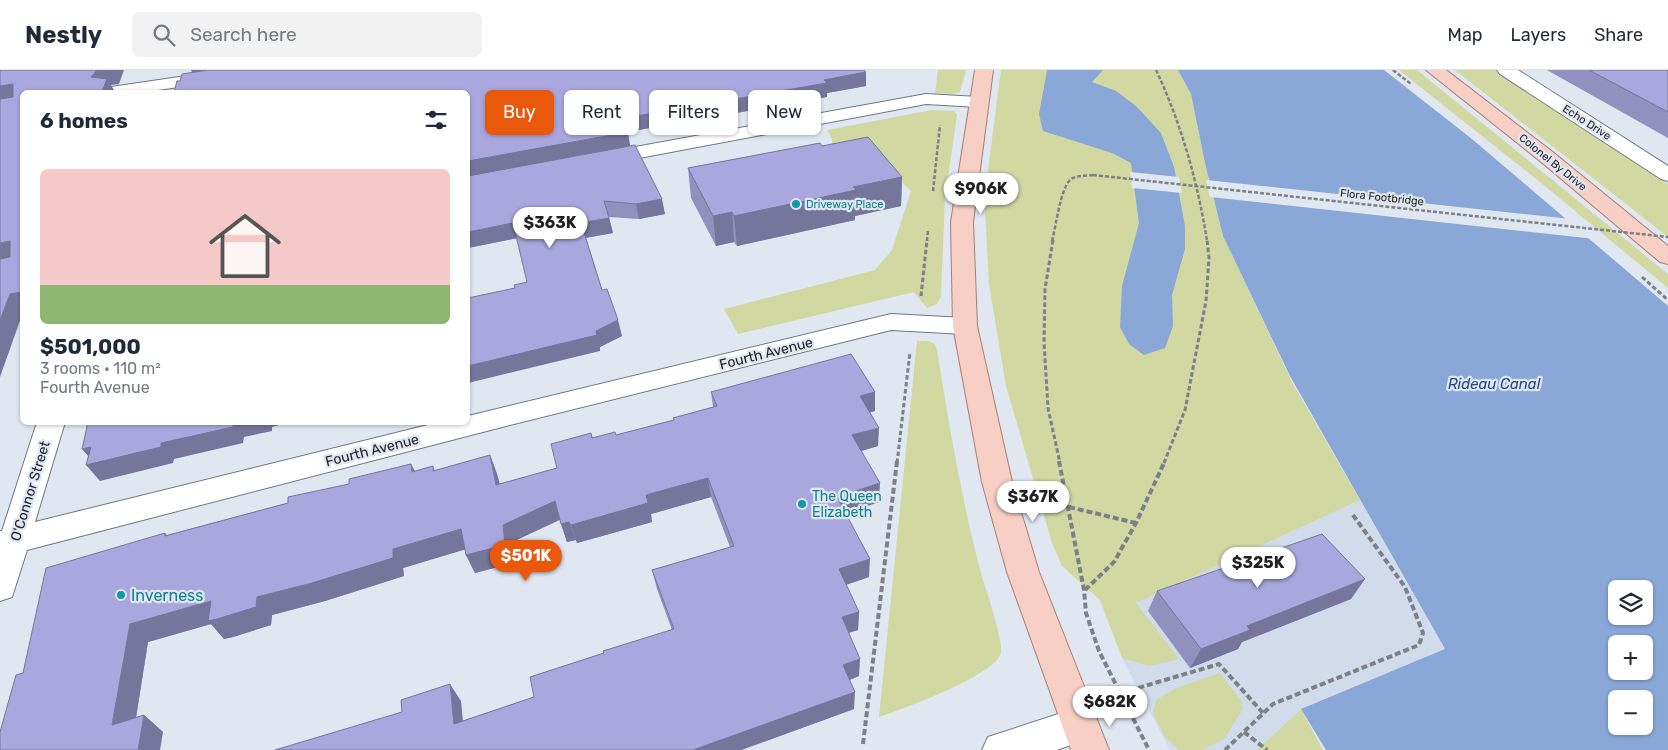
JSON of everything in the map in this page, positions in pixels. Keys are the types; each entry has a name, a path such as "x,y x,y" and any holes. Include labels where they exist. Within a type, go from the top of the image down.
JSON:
{"main road":[{"path":"984,70 962,222 965,326 997,482 1023,572 1085,738"},
{"name":"Colonel By Drive","path":"1435,70 1547,157 1668,257"}],"street":[{"path":"121,90 154,83 263,70"},
{"name":"Echo Drive","path":"1506,70 1668,175"},
{"path":"580,163 926,99 978,102"},
{"name":"Fourth Avenue","path":"8,542 506,416 891,322 965,326"},
{"name":"O'Connor Street","path":"0,587 8,542 50,425"},
{"path":"1001,750 1085,738"}],"path":[{"path":"1084,590 1114,562 1136,523 1185,410 1206,300 1209,258 1199,200 1180,134 1164,87 1156,70"},
{"path":"932,197 942,100"},
{"name":"Flora Footbridge","path":"1069,507 1048,408 1044,342 1046,290 1051,246 1065,189 1070,180 1075,177 1093,175 1668,237"},
{"path":"921,303 929,226"},
{"path":"863,744 910,346"},
{"path":"1136,523 1069,507 1084,590 1086,613 1090,626 1099,651 1149,750"},
{"path":"1225,750 1273,704 1419,645 1424,633 1405,587 1353,515"},
{"path":"1121,693 1219,664 1263,713"},
{"path":"1244,732 1267,750"}],"shaded area":[{"path":"1360,500 1445,650 1301,709 1257,750 1170,750 1122,658 1149,666 1136,603"}],"green space":[{"path":"938,70 966,70 960,92 952,94 935,93"},
{"path":"1001,70 1178,70 1191,94 1205,163 1223,236 1292,382 1360,500 1136,603 1179,659 1149,666 1122,658 1100,600 1062,566 1052,543 1006,386 989,284 985,211 989,162"},
{"path":"1399,70 1417,70 1668,274 1668,288 1540,182"},
{"path":"1455,70 1495,70 1668,184 1668,237"},
{"path":"932,110 954,111 957,115 945,198 941,296 937,304 927,308 914,292 738,334 724,309 875,270 892,250 911,191 877,157 832,149 832,139 827,130"},
{"path":"917,341 928,341 935,344 937,350 962,492 982,577 997,628 1001,653 995,662 966,681 946,691 879,717"},
{"path":"1220,673 1242,702 1243,709 1224,739 1202,750 1179,750 1165,737 1153,714 1156,700 1176,688"},
{"path":"1301,709 1323,750 1257,750"}],"water":[{"path":"1047,70 1103,70 1092,82 1116,91 1136,106 1161,133 1174,167 1185,226 1185,249 1172,295 1173,326 1165,348 1144,355 1129,344 1120,327 1122,286 1139,223 1131,163 1112,153 1043,131 1039,114"},
{"name":"Rideau Canal","path":"1178,70 1384,70 1472,139 1668,306 1668,750 1326,750 1301,709 1445,649 1290,376 1223,236 1205,163 1191,94"}],"pier":[{"path":"1130,172 1179,177 1182,193 1132,188"},
{"path":"1206,180 1571,219 1595,239 1210,197"}],"building":[{"path":"0,70 103,70 96,71 91,77 107,79 103,90 20,90 20,292 10,294 0,320 0,259 10,257 10,241 0,243 0,99 13,97 13,84 0,86"},
{"path":"208,70 864,70 866,72 824,80 827,83 787,90 748,90 748,97 738,98 738,90 649,90 649,114 639,116 639,90 564,90 564,135 611,135 470,161 470,90 175,90 177,81 180,81 182,74"},
{"path":"1589,70 1668,70 1668,112"},
{"path":"868,137 902,177 853,187 856,190 734,216 732,212 713,216 688,168 820,143 822,146"},
{"path":"635,145 662,199 636,204 604,201 609,218 581,223 602,290 607,289 618,320 596,331 597,335 470,366 470,298 515,288 514,285 527,282 513,223 470,232 470,176"},
{"path":"851,354 875,392 860,396 879,428 852,435 880,483 837,497 870,559 839,569 859,612 842,617 860,659 843,665 855,692 693,750 275,750 402,712 401,700 450,684 454,724 534,697 530,677 604,653 603,651 674,629 652,570 734,546 708,478 646,495 648,503 571,525 569,522 561,524 555,501 503,525 505,545 466,555 461,529 393,549 393,558 312,583 257,597 256,607 217,619 208,621 211,601 130,624 112,725 144,715 138,750 0,750 0,732 16,675 23,673 46,568 165,533 165,536 288,503 288,497 349,484 349,479 411,464 412,472 433,466 433,471 490,455 496,485 557,468 551,444 591,433 592,438 615,432 616,435 674,420 673,418 717,406 711,392"},
{"path":"87,425 233,425 233,427 161,443 161,447 86,465 91,447 82,449"},
{"path":"1322,534 1365,579 1247,626 1250,630 1201,649 1157,591"}],"place":[{"name":"Driveway Place","path":"796,204"},
{"name":"The Queen Elizabeth","path":"802,504"},
{"name":"Inverness","path":"121,595"}]}
